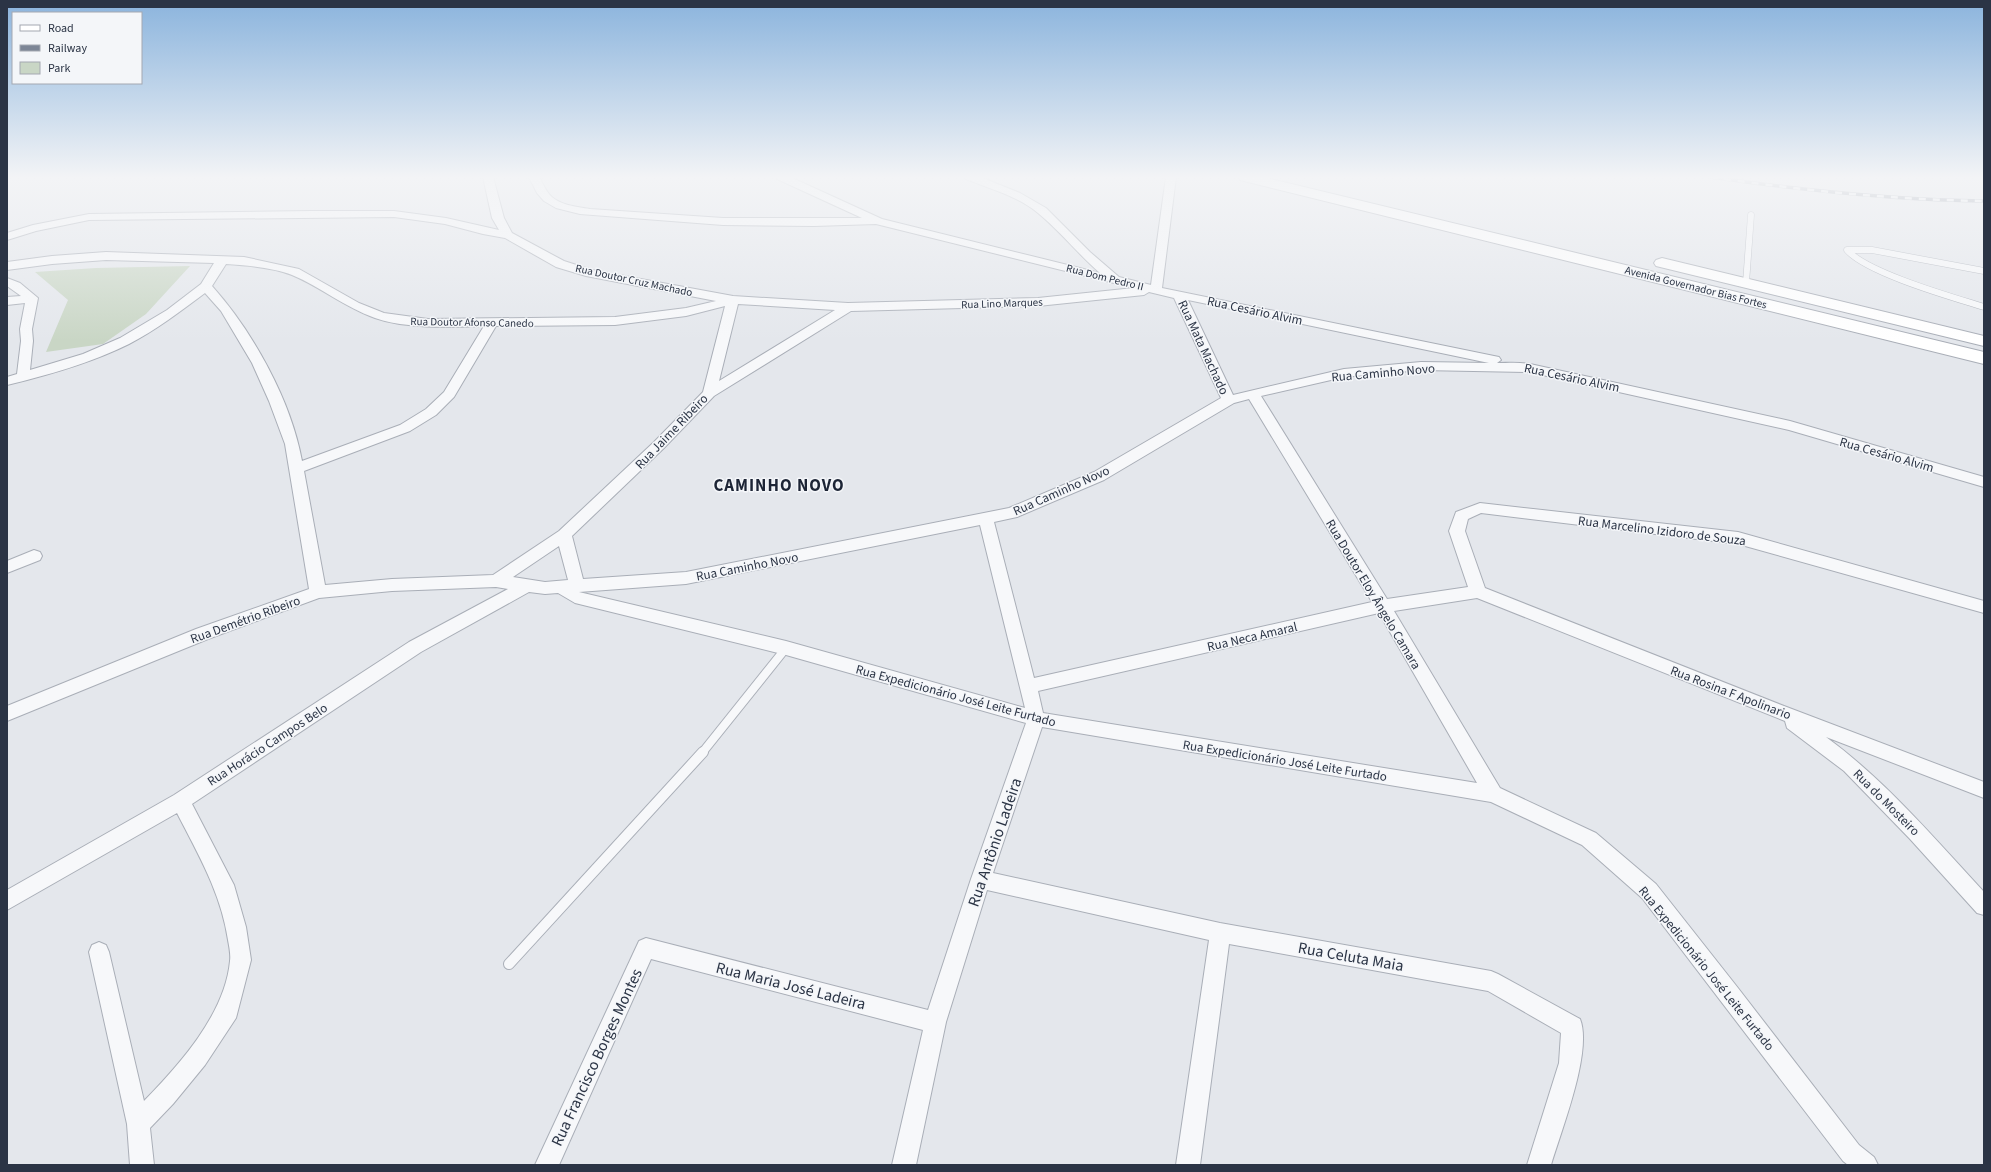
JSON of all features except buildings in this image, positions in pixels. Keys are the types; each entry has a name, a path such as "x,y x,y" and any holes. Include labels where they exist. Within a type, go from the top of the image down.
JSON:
{"main road":[{"name":"Avenida Governador Bias Fortes","path":"1500,232 1735,286 1984,340"},
{"name":"Avenida Governador Bias Fortes","path":"1503,232 1622,253"},
{"name":"Avenida Governador Bias Fortes","path":"1645,259 1984,358"}],"street":[{"path":"7,236 21,232"},
{"path":"487,232 508,235"},
{"name":"Rua Dom Pedro II","path":"921,232 1156,290"},
{"path":"1063,232 1086,255 1117,280"},
{"path":"1156,290 1164,232"},
{"name":"Rua Doutor Cruz Machado","path":"508,235 560,264 590,273 733,300"},
{"name":"Rua Doutor Afonso Canedo","path":"7,266 52,260 106,256 244,261 295,272 355,306 381,316 428,323 563,323 652,318 686,312 733,300"},
{"path":"7,381 88,357 125,341 171,313 206,286 222,261"},
{"path":"7,282 16,286 32,298"},
{"path":"206,286 226,308 259,363 276,401 292,444 318,592"},
{"name":"Rua Cesário Alvim","path":"1156,290 1530,368 1790,426 1984,482"},
{"name":"Rua Lino Marques","path":"733,300 848,306 1038,302 1156,290"},
{"name":"Rua Mata Machado","path":"1179,294 1229,400"},
{"path":"23,376 27,341 26,329 32,298"},
{"path":"7,301 32,298"},
{"name":"Rua Jaime Ribeiro","path":"496,581 564,535 659,445 710,394 733,300"},
{"path":"710,394 848,306"},
{"path":"296,470 405,428 431,412 450,394 460,374 492,323"},
{"name":"Rua Caminho Novo","path":"526,586 545,588 686,578 986,520 1012,513 1099,476 1229,400 1344,373 1421,366 1530,368"},
{"name":"Rua Doutor Eloy Ângelo Camara","path":"1253,395 1383,606 1493,794"},
{"name":"Rua Marcelino Izidoro de Souza","path":"1478,592 1457,531 1461,516 1480,508 1738,538 1984,607"},
{"path":"986,520 1036,718"},
{"path":"564,535 569,586"},
{"path":"7,567 34,556"},
{"name":"Rua Demétrio Ribeiro","path":"7,714 202,634 318,592 392,585 496,581 526,586"},
{"name":"Rua Horácio Campos Belo","path":"7,900 181,801 415,647 526,586"},
{"name":"Rua Expedicionário José Leite Furtado","path":"569,586 575,597 786,648 1036,718 1493,794 1589,839 1649,891 1731,995 1851,1153 1866,1165"},
{"name":"Rua Neca Amaral","path":"1028,686 1383,606 1478,592"},
{"name":"Rua Rosina F Apolinario","path":"1478,592 1778,711 1984,790"},
{"name":"Rua do Mosteiro","path":"1778,711 1850,765 1917,833 1984,906"},
{"name":"Rua Antônio Ladeira","path":"904,1165 935,1022 981,879 1036,718"},
{"path":"138,1124 197,1057 228,1010 241,960 236,927 224,885 181,801"},
{"name":"Rua Celuta Maia","path":"981,879 1220,933 1491,981 1572,1027 1570,1063 1539,1165"},
{"path":"1188,1165 1220,933"},
{"name":"Rua Maria José Ladeira","path":"646,948 935,1022"},
{"name":"Rua Francisco Borges Montes","path":"547,1165 646,948"},
{"path":"99,952 138,1124 142,1165"}],"lane":[{"path":"1735,286 1747,232"},
{"path":"1984,271 1872,250 1848,250 1850,255 1865,264 1915,284 1984,307"},
{"path":"509,964 697,759 786,648"}],"green space":[{"path":"190,266 146,314 103,344 46,352 68,300 35,272 96,268"}],"district":[{"name":"CAMINHO NOVO","path":"779,485"}]}
